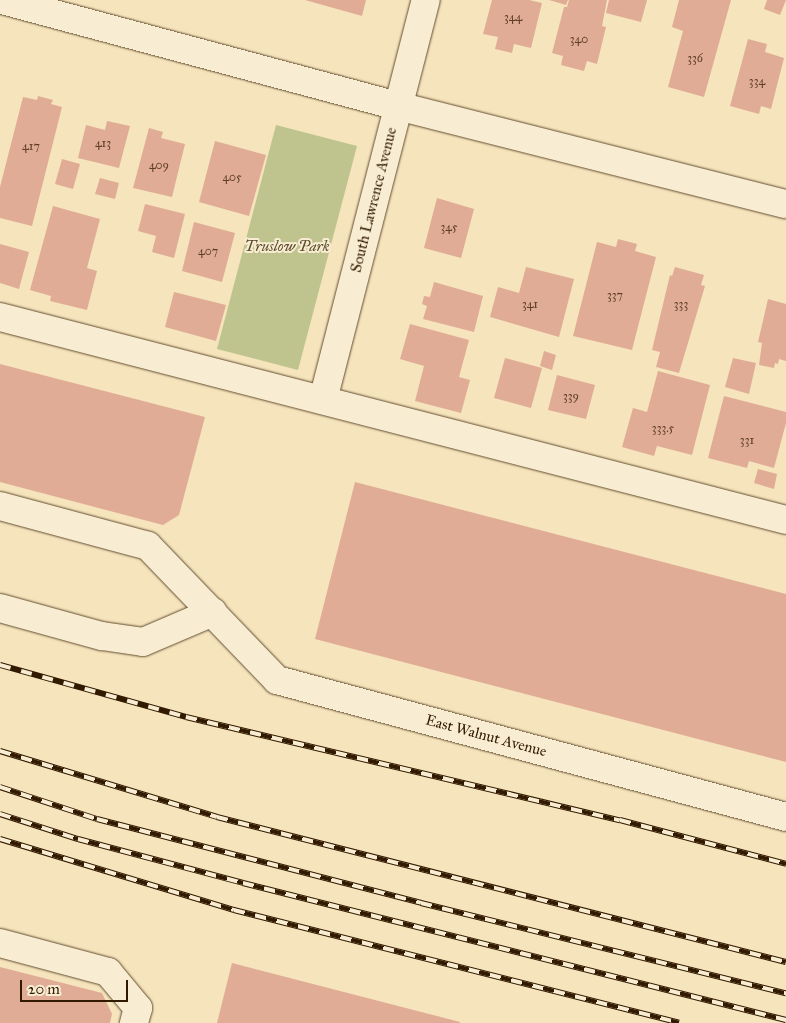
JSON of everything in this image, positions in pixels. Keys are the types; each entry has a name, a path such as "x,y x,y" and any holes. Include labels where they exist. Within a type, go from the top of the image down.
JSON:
{"street":[{"name":"South Lawrence Avenue","path":"322,400 426,0"},
{"path":"13,1 398,106 786,204"},
{"path":"0,317 786,520"},
{"name":"East Walnut Avenue","path":"0,506 148,546 277,680 786,817"},
{"path":"0,608 102,636 143,642 213,612"},
{"path":"0,943 108,972 138,1008 134,1023"}],"green space":[{"name":"Truslow Park","path":"276,125 357,146 298,370 217,349"}],"building":[{"path":"305,0 366,0 362,16"},
{"path":"492,0 529,0 542,3 531,48 514,44 512,53 495,49 498,37 483,34"},
{"path":"549,0 568,0 566,5"},
{"path":"569,0 607,0 602,26 606,27 597,64 587,61 584,71 561,65 563,56 552,53 564,7 567,7"},
{"path":"609,0 647,0 641,22 606,13"},
{"path":"679,0 731,0 704,97 668,87 683,31 672,27"},
{"path":"767,0 786,0 780,15 764,9"},
{"path":"748,39 767,44 765,52 784,58 771,109 761,106 759,114 730,106"},
{"path":"38,96 53,100 51,104 62,107 32,226 0,218 0,187 23,97 37,100"},
{"path":"107,121 130,126 119,168 78,158 86,125 105,130"},
{"path":"149,128 163,132 161,138 185,144 172,197 133,188"},
{"path":"215,141 266,155 249,216 199,202"},
{"path":"62,159 80,164 73,189 55,184"},
{"path":"100,178 119,183 115,199 95,194"},
{"path":"437,198 474,209 461,258 424,248"},
{"path":"145,204 185,214 174,258 152,252 156,236 138,231"},
{"path":"53,206 100,219 87,268 97,271 87,310 50,301 51,296 30,290"},
{"path":"194,222 235,233 222,282 182,271"},
{"path":"618,239 637,244 635,251 656,257 632,350 573,336 597,242 616,247"},
{"path":"0,244 29,252 19,289 0,283"},
{"path":"526,267 574,279 559,337 490,317 498,287 519,293"},
{"path":"675,267 704,275 701,285 705,286 679,373 656,367 660,352 652,350 670,275 672,276"},
{"path":"434,282 483,296 474,332 423,319 427,306 422,304 424,296 430,297"},
{"path":"174,292 226,305 216,341 165,327"},
{"path":"768,299 786,304 786,361 779,359 778,364 775,363 774,368 759,365 762,343 758,342"},
{"path":"410,324 469,340 459,377 470,380 461,413 415,401 424,366 400,359"},
{"path":"544,351 556,355 552,370 540,366"},
{"path":"505,358 542,368 531,408 494,398"},
{"path":"733,358 756,363 749,394 725,387"},
{"path":"0,364 205,417 179,515 163,525 0,482"},
{"path":"658,371 710,385 692,455 657,446 654,456 622,447 633,408 647,412"},
{"path":"557,375 595,385 586,419 548,410"},
{"path":"724,396 786,412 786,423 774,468 749,461 747,468 708,458"},
{"path":"758,469 777,474 774,489 754,483"},
{"path":"355,482 786,594 786,762 315,639"},
{"path":"232,963 460,1022 460,1023 217,1023"},
{"path":"0,967 102,993 112,1014 110,1023 0,1023"}],"railway":[{"path":"0,665 186,717 620,820 786,864"},
{"path":"0,751 217,817 786,962"},
{"path":"0,787 97,819 421,903 786,993"},
{"path":"0,814 78,839 243,883 786,1020"},
{"path":"0,839 234,910 679,1023"}]}
